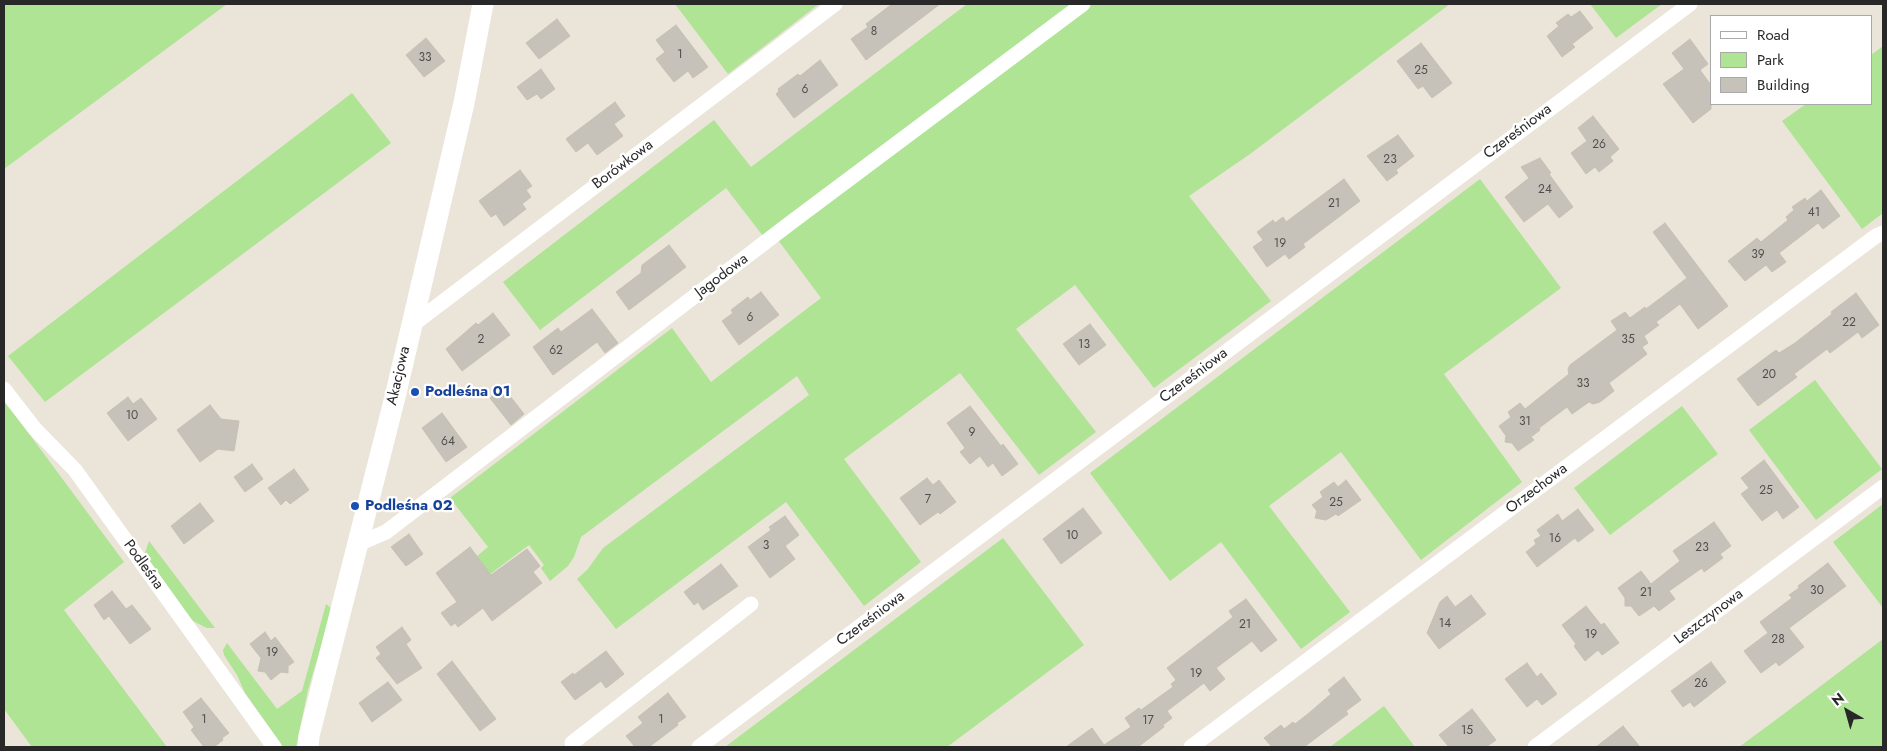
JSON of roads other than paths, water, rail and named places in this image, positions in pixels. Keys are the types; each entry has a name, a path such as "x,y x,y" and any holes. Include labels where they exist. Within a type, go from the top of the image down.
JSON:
{"street":[{"name":"Akacjowa","path":"308,747 309,736 395,397 464,103 483,4"},
{"name":"Borówkowa","path":"411,326 834,4"},
{"name":"Jagodowa","path":"358,544 386,532 774,236 1083,4"},
{"name":"Czereśniowa","path":"699,747 1690,4"},
{"name":"Orzechowa","path":"1191,747 1876,236 1883,233"},
{"name":"Podleśna","path":"4,388 35,429 74,470 250,711 274,747"},
{"name":"Leszczynowa","path":"1535,747 1883,487"},
{"path":"572,746 751,604"}],"place":[{"name":"Podleśna 01","path":"415,392"},
{"name":"Podleśna 02","path":"355,506"}]}
